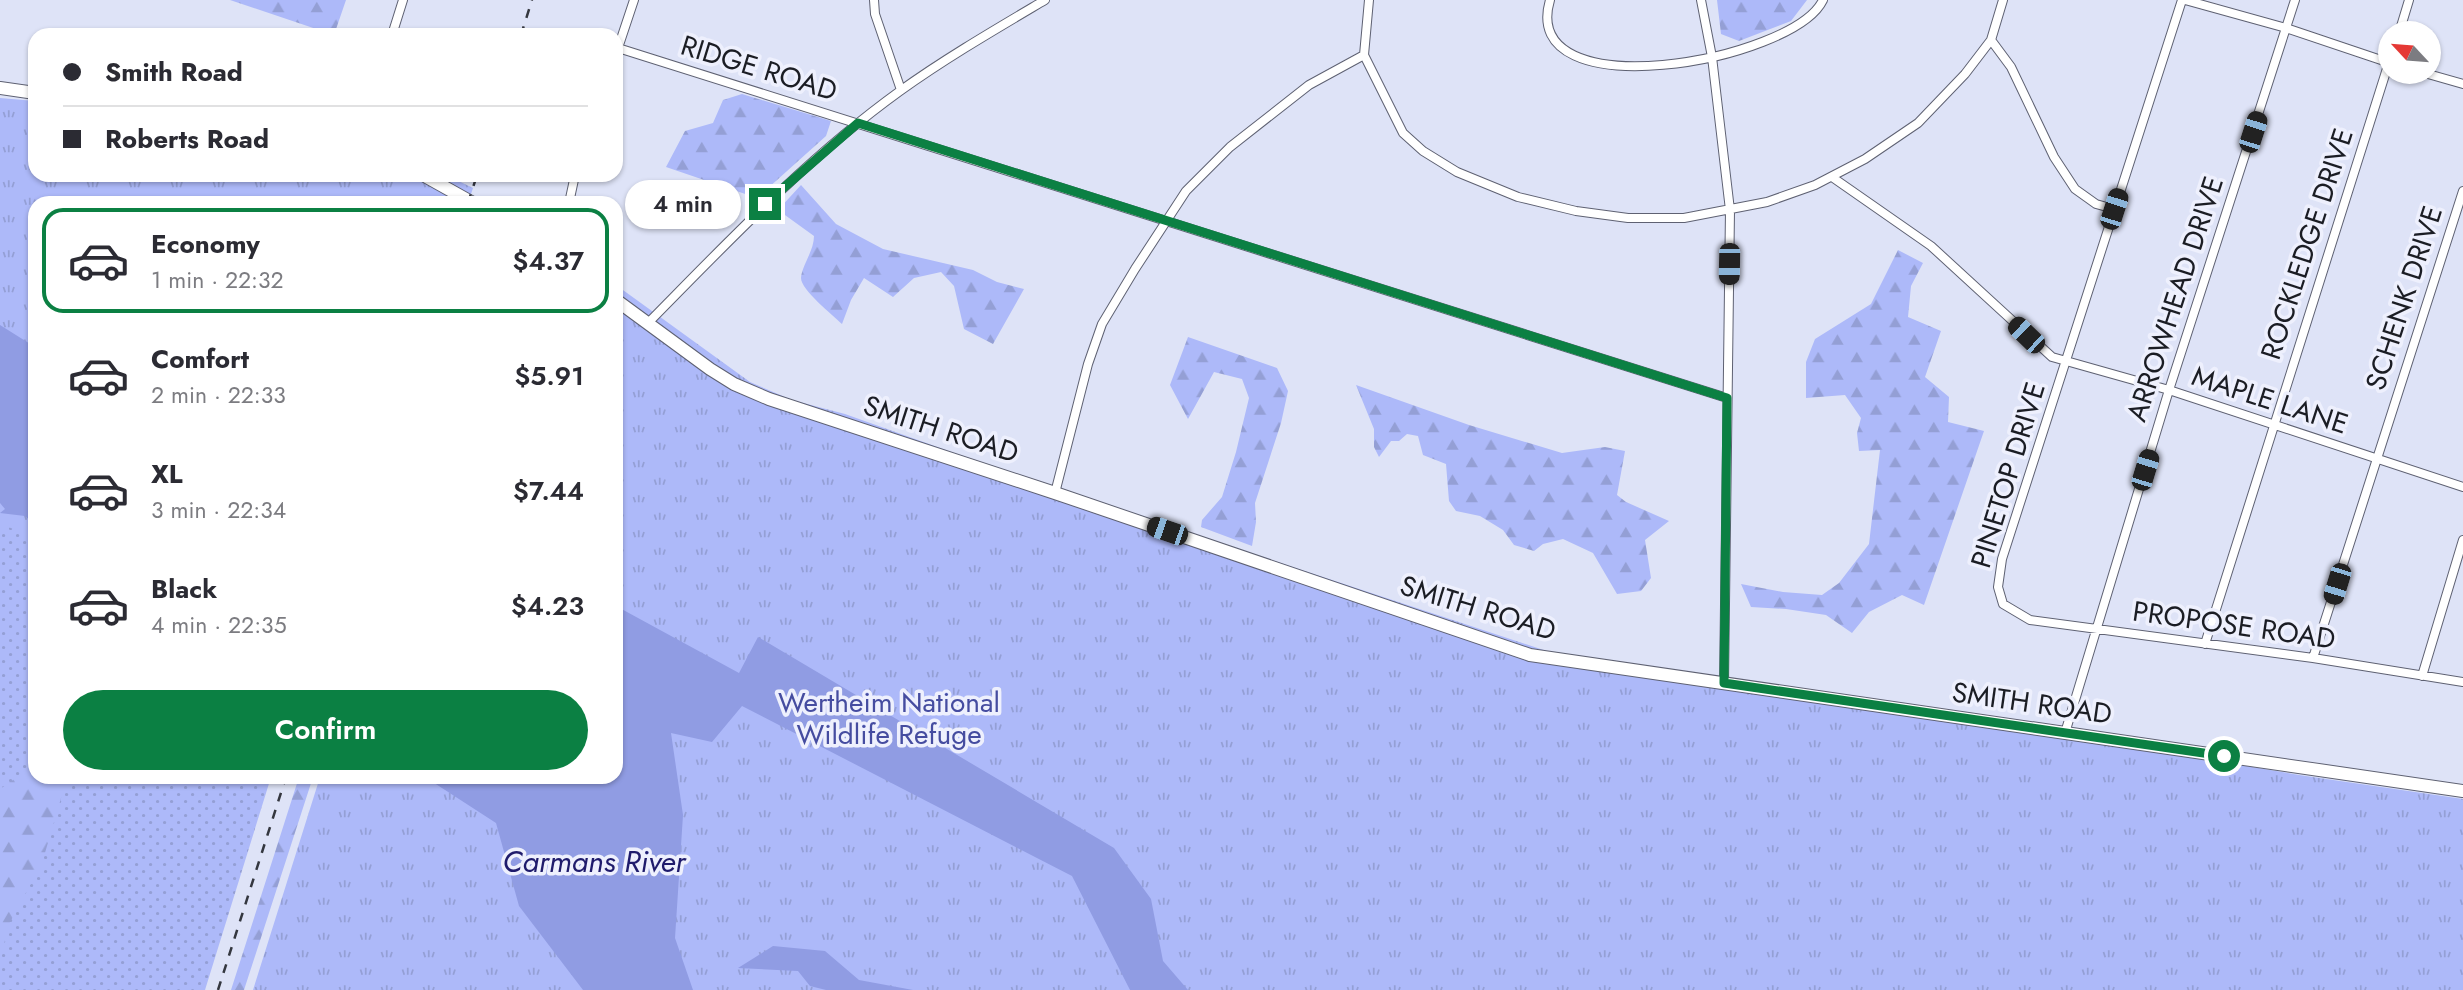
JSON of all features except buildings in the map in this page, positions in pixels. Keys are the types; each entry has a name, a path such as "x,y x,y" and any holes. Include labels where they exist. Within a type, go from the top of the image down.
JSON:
{"street":[{"path":"394,28 403,0"},
{"path":"623,33 634,0"},
{"path":"874,0 875,14 901,90"},
{"path":"648,323 765,204 858,123 901,90 1045,0"},
{"path":"1369,0 1364,55 1403,133 1423,151 1486,186 1541,204 1628,219 1684,218 1730,210 1792,194 1865,159 1918,123 1965,74 1991,40 2003,0"},
{"path":"1550,0 1547,10 1549,29 1557,44 1570,54 1590,61 1641,67 1670,66 1712,57 1777,36 1806,19 1823,0"},
{"path":"1702,0 1712,57 1730,210 1724,683"},
{"path":"2183,0 2286,28 2378,57"},
{"name":"PINETOP DRIVE","path":"2003,604 1998,587 2002,559 2183,0"},
{"name":"ARROWHEAD DRIVE","path":"2065,733 2169,390 2295,0"},
{"path":"2403,21 2409,0"},
{"path":"1991,40 2011,66 2054,157 2075,189 2096,204 2114,209"},
{"name":"RIDGE ROAD","path":"623,53 858,123 1727,398"},
{"path":"1055,493 1088,364 1102,324 1186,191 1230,147 1309,85 1364,55"},
{"path":"2441,78 2463,84"},
{"name":"ROCKLEDGE DRIVE","path":"2205,643 2383,84"},
{"path":"0,89 28,92"},
{"name":"MAPLE LANE","path":"1832,177 1931,246 2052,357 2169,390 2463,487"},
{"path":"436,182 460,196"},
{"name":"SCHENK DRIVE","path":"2313,658 2463,191"},
{"name":"SMITH ROAD","path":"623,305 710,369 734,384 769,399 1530,655 2463,791"},
{"path":"2422,676 2463,540"},
{"name":"PROPOSE ROAD","path":"2003,604 2030,620 2313,658 2463,682"}],"green space":[{"path":"230,0 346,0 336,28 313,28"},
{"path":"1717,0 1807,0 1791,21 1739,41 1721,34"},
{"path":"742,94 831,121 826,136 757,198 666,167 685,131 713,123 723,100"},
{"path":"0,98 28,100 28,182 461,182 473,188 470,196 28,196 28,534 0,524"},
{"path":"801,185 836,224 883,249 973,270 997,282 1024,289 993,344 964,329 954,286 941,272 914,278 893,297 864,278 851,300 842,324 802,283 802,273 814,236 778,210"},
{"path":"1898,250 1923,263 1911,286 1908,317 1941,331 1925,377 1949,397 1948,422 1984,431 1924,605 1902,595 1869,612 1852,633 1826,615 1751,607 1741,584 1783,592 1822,595 1839,583 1869,544 1880,450 1859,451 1857,433 1861,418 1845,395 1806,398 1806,362 1815,339 1871,304"},
{"name":"Wertheim National Wildlife Refuge","path":"623,290 750,382 792,400 845,414 1027,479 1595,667 1954,716 2299,775 2463,799 2463,990 253,990 318,784 623,784"},
{"path":"1188,337 1277,368 1288,391 1281,423 1255,503 1256,522 1252,546 1201,527 1202,520 1222,497 1249,398 1242,379 1214,372 1188,419 1170,385"},
{"path":"1356,385 1469,425 1562,453 1605,447 1625,451 1617,495 1626,502 1669,521 1645,540 1651,578 1641,591 1617,594 1593,553 1563,539 1543,544 1534,551 1514,545 1503,530 1480,516 1456,511 1449,501 1446,464 1423,455 1418,436 1407,434 1399,441 1391,441 1379,457 1374,447 1374,429"},
{"path":"0,517 28,527 28,784 269,784 205,990 0,990"},
{"path":"28,770 28,784 61,784 64,788 42,863 9,924 0,960 0,789"},
{"path":"297,784 311,784 244,990 231,990"}],"water":[{"path":"0,325 28,343 28,519 0,513 5,509 0,503"},
{"name":"Carmans River","path":"623,610 739,673 758,637 1114,848 1151,899 1163,961 1188,990 1130,990 1072,876 742,706 712,742 671,733 683,815 675,938 693,990 583,990 519,906 496,823 436,784 623,784"},
{"path":"773,946 825,951 859,980 913,990 826,990 810,986 798,971 738,968"}],"railway":[{"path":"523,28 532,0"},
{"path":"470,196 475,182"},
{"path":"218,990 284,784"}],"route":[{"path":"765,204 858,123 1727,398 1724,683 2224,756"}]}
